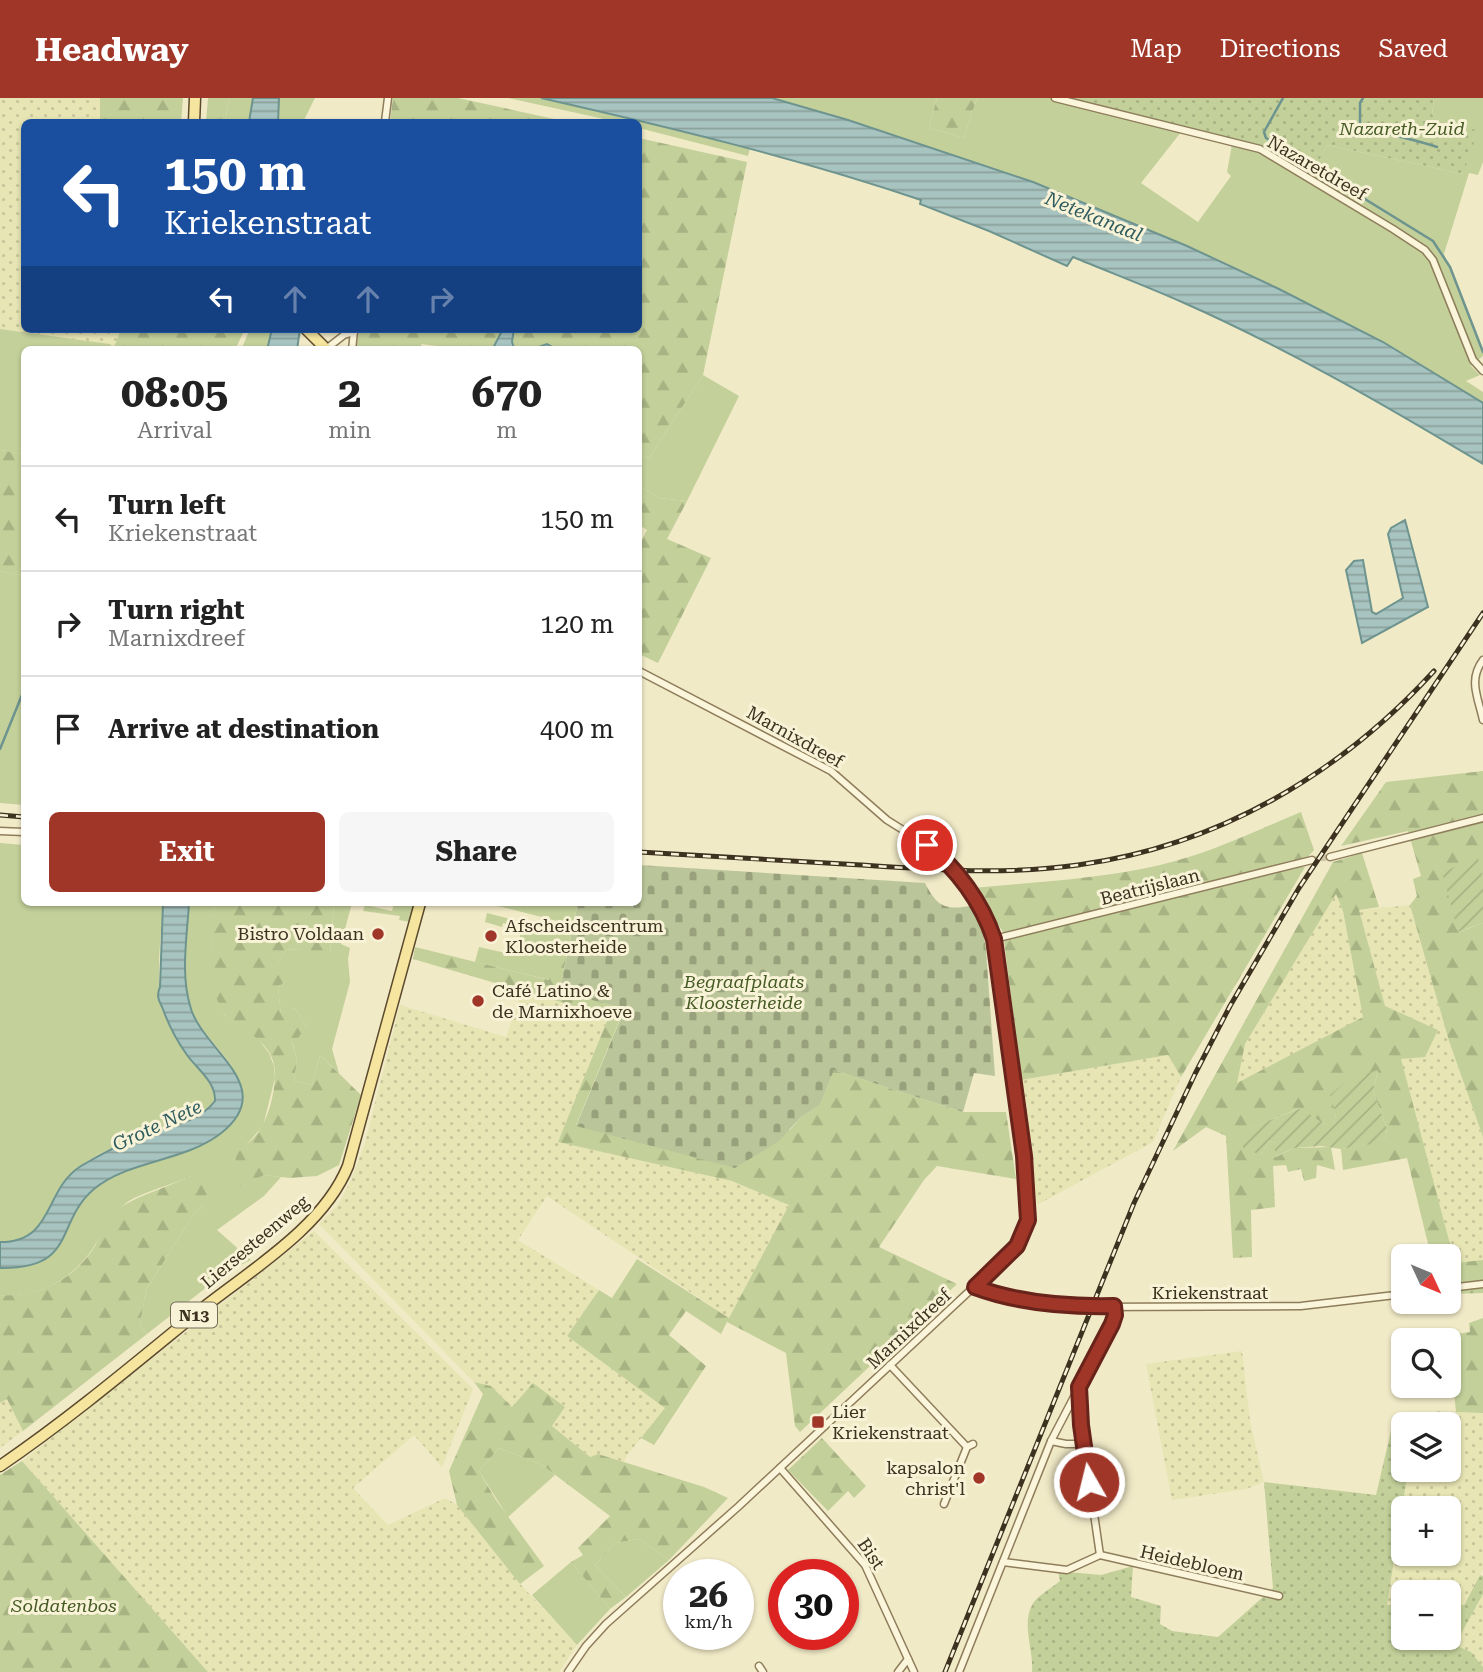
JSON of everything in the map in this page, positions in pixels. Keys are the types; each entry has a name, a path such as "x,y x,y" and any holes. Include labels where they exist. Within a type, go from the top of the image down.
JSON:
{"main road":[{"path":"194,119 195,98"},
{"path":"310,333 324,346"},
{"name":"Liersesteenweg","path":"0,1466 81,1406 307,1225 328,1202 343,1177 361,1119 419,906"}],"street":[{"path":"385,119 388,98"},
{"name":"Nazaretdreef","path":"1055,98 1260,149 1393,229 1425,250 1433,260 1473,360 1483,371"},
{"path":"331,346 349,333"},
{"path":"1483,660 1476,669 1474,678 1483,720"},
{"name":"Marnixdreef","path":"568,1672 606,1624 780,1468 1017,1246 1028,1220 1024,1156 994,939 980,908 944,858 887,820 831,771 642,673"},
{"path":"1330,857 1482,817"},
{"path":"0,831 21,832"},
{"name":"Beatrijslaan","path":"994,939 1312,860"},
{"path":"1461,1287 1483,1284"},
{"name":"Kriekenstraat","path":"975,1287 988,1292 1055,1304 1114,1306 1301,1306 1391,1296"},
{"path":"959,1672 1051,1441 1112,1324 1114,1306"},
{"path":"890,1365 970,1446 944,1504"},
{"path":"1003,1562 1067,1570 1100,1555 1084,1444 1079,1387"},
{"path":"1051,1441 1084,1444"},
{"name":"Bist","path":"780,1468 864,1565 914,1672"},
{"name":"Heidebloem","path":"1100,1555 1279,1596"},
{"path":"898,1672 908,1659"}],"shaded area":[{"path":"0,98 100,98 100,119 21,119 21,332 0,329"},
{"path":"29,333 120,333 115,346"},
{"path":"1336,894 1343,911 1364,1017 1236,1084 1245,1044"},
{"path":"1410,905 1449,1041 1483,1137 1483,1260 1461,1263 1461,1244 1450,1244 1359,910"},
{"path":"522,991 609,1016 559,1142 732,1181 789,1205 729,1318 547,1196 518,1240 599,1290 567,1336 666,1408 624,1462 598,1454 590,1457 552,1426 565,1407 533,1384 512,1407 491,1386 474,1382 319,1224 338,1205 365,1143 400,1005 506,1037"},
{"path":"1168,1055 1181,1077 1153,1142 1037,1205 1021,1080"},
{"path":"314,1231 473,1389 442,1467 414,1435 353,1488 388,1525 445,1498 457,1505 520,1584 577,1645 559,1672 208,1672 22,1461"},
{"path":"1242,1351 1250,1421 1264,1482 1246,1489 1172,1500 1146,1364"},
{"path":"7,1399 23,1431 0,1448 0,1403"},
{"path":"1461,1412 1483,1413 1483,1569 1463,1605 1461,1580 1391,1580 1391,1605 1387,1605 1393,1566 1461,1566 1461,1496 1404,1496 1406,1482 1461,1482"},
{"path":"1483,1594 1483,1667 1471,1652 1461,1648 1461,1634"}],"green space":[{"path":"100,98 183,98 181,119 100,119"},
{"path":"208,98 229,98 226,119 206,119"},
{"path":"229,98 253,98 250,119 226,119"},
{"path":"279,98 315,98 304,119 278,119"},
{"path":"393,98 458,98 554,119 390,119"},
{"path":"508,98 541,98 629,119 604,119"},
{"path":"772,98 937,98 929,128 964,138 977,98 1268,98 1266,138 1314,167 1327,145 1463,174 1432,115 1434,98 1483,98 1483,162 1478,175 1469,173 1444,254 1483,352 1483,356 1471,366 1480,375 1466,381 1483,392 1483,403 1382,342 1187,246 1033,182 848,120","holes":["1185,127 1233,139 1227,172 1231,176 1198,222 1141,183"]},
{"path":"937,98 977,98 964,138 929,128"},
{"name":"Nazareth-Zuid","path":"1068,98 1434,98 1432,115 1478,131 1463,174 1327,145 1315,168 1266,138 1243,141"},
{"path":"642,122 750,148 748,156 642,129"},
{"path":"642,139 747,162 703,375 649,458 642,455 642,346 513,346 513,333 642,333"},
{"path":"0,329 110,344 112,346 21,346 21,454 0,450"},
{"path":"119,333 243,333 237,346 115,346"},
{"path":"248,333 271,333 268,346 243,346"},
{"path":"358,333 501,333 494,346 357,346"},
{"path":"703,375 739,396 687,501 659,498 642,488 642,455 649,458"},
{"path":"0,450 21,454 21,575 0,571"},
{"path":"642,488 659,498 687,501 667,539 711,558 658,663 642,655 642,539 647,530 642,527"},
{"path":"0,571 21,575 21,805 0,803"},
{"path":"1483,771 1483,876 1477,859 1459,932 1483,923 1483,1137 1449,1041 1410,905 1417,896 1413,879 1421,876 1408,831 1341,846 1386,782"},
{"path":"1301,812 1314,850 1299,867 1305,867 1181,1077 1168,1055 1021,1080 1003,932 973,888 1091,877 1160,865 1214,848"},
{"path":"0,843 21,845 21,906 163,906 159,969 166,1018 173,1033 208,1081 216,1097 209,1109 199,1116 104,1151 90,1159 66,1180 38,1226 17,1240 0,1242"},
{"path":"1362,853 1379,907 1359,910 1385,1006 1438,1030 1425,1057 1401,1059 1450,1244 1428,1244 1407,1158 1343,1170 1341,1149 1385,1141 1387,1129 1373,1091 1378,1071 1336,1114 1334,1126 1322,1123 1300,1108 1245,1130 1261,1155 1269,1141 1275,1143 1276,1157 1294,1148 1331,1147 1335,1170 1317,1165 1316,1178 1304,1181 1301,1169 1288,1172 1286,1165 1273,1166 1275,1207 1251,1210 1252,1257 1233,1258 1226,1136 1206,1127 1173,1151 1333,862","holes":["1336,894 1343,911 1363,1017 1237,1083 1245,1044"]},
{"path":"1478,858 1483,876 1483,923 1458,932 1442,872"},
{"name":"Begraafplaats Kloosterheide","path":"642,865 925,883 943,905 971,906 982,925 995,1076 974,1073 963,1112 834,1070 820,1105 801,1117 779,1141 735,1168 576,1126 625,1008 559,992 577,906 642,906"},
{"path":"189,906 215,906 211,950 219,1005 225,1015 256,1036 269,1053 274,1066 275,1078 263,1126 238,1154 242,1186 264,1175 281,1177 264,1196 217,1230 251,1260 226,1272 147,1334 140,1325 146,1290 193,1215 204,1205 190,1176 138,1196 125,1204 111,1219 85,1259 53,1285 28,1293 0,1295 0,1268 25,1266 42,1261 53,1252 82,1202 94,1189 123,1172 205,1143 224,1131 233,1117 240,1090 237,1077 197,1021 191,1008 186,983"},
{"path":"215,906 334,906 330,954 324,962 301,949 286,950 278,962 291,972 287,980 278,987 281,1014 295,1008 306,1026 292,1042 297,1060 294,1081 312,1085 320,1055 361,1095 339,1165 317,1176 290,1178 264,1175 241,1187 233,1179 238,1153 255,1137 267,1115 275,1078 274,1063 261,1042 224,1013 219,1005 211,967"},
{"path":"334,906 351,906 341,944 350,948 350,982 332,1049 339,1073 320,1055 312,1085 294,1081 297,1060 292,1041 306,1026 295,1008 281,1015 278,987 287,980 278,962 286,950 301,949 330,954"},
{"path":"365,906 370,906 392,911 393,906 414,906 411,922 399,920 400,916 363,911"},
{"path":"498,906 577,906 573,925"},
{"path":"487,913 560,932 550,980 475,962 479,947 515,955 522,928 503,923 502,927 485,922"},
{"path":"560,932 571,935 559,992 625,1007 576,1125 790,1130 801,1117 820,1105 834,1070 963,1112 1006,1112 1016,1179 937,1166 924,1180 879,1247 957,1284 800,1432 795,1426 786,1353 727,1322 721,1334 686,1311 669,1335 706,1366 654,1445 641,1438 665,1408 567,1336 599,1290 612,1298 637,1259 729,1318 789,1205 732,1181 558,1142 609,1016 413,959 415,947 549,980"},
{"path":"1378,1070 1373,1091 1387,1129 1385,1142 1341,1149 1321,1146 1294,1148 1275,1157 1275,1143 1269,1141 1261,1155 1243,1148 1244,1130 1301,1108 1322,1123 1334,1125 1336,1114 1330,1095 1349,1079"},
{"path":"190,1176 207,1181 204,1205 193,1215 146,1290 140,1325 147,1334 23,1431 7,1399 0,1403 0,1295 41,1290 66,1277 87,1258 113,1213 140,1197"},
{"path":"1483,1260 1483,1293 1461,1294 1461,1262"},
{"path":"1483,1318 1483,1413 1456,1412 1455,1398 1461,1398 1461,1333 1470,1332 1469,1323"},
{"path":"474,1382 491,1386 512,1407 533,1383 565,1407 552,1426 590,1457 598,1454 704,1487 728,1498 670,1559 639,1539 615,1543 595,1565 626,1597 610,1609 571,1562 583,1555 578,1548 610,1516 542,1465 499,1448 479,1471 496,1500 544,1566 520,1584 457,1505 449,1471 483,1394"},
{"path":"1391,1431 1391,1482 1406,1482 1404,1496 1391,1496 1393,1566 1387,1605 1391,1605 1391,1650 1461,1650 1461,1648 1471,1652 1483,1667 1483,1672 1032,1672 1028,1627 1030,1610 1037,1599 1060,1581 1058,1571 1101,1575 1133,1566 1131,1597 1161,1606 1160,1624 1172,1631 1218,1637 1273,1588 1264,1482 1376,1495"},
{"path":"822,1438 866,1486 854,1498 848,1491 828,1511 788,1470"},
{"path":"499,1448 542,1465 555,1475 508,1517 479,1471"},
{"name":"Soldatenbos","path":"22,1461 208,1672 0,1672 0,1475"},
{"path":"639,1539 668,1559 663,1559 663,1565 626,1597 595,1565 615,1543"},
{"path":"571,1562 610,1609 577,1645 532,1595"},
{"path":"1480,1575 1483,1576 1483,1594 1461,1634 1461,1605 1464,1605"}],"water":[{"path":"253,98 279,98 278,119 250,119"},
{"name":"Netekanaal","path":"541,98 772,98 848,120 1033,182 1187,246 1279,289 1383,342 1483,403 1483,464 1372,399 1259,338 1182,302 1073,257 1067,266 920,204 921,200 827,170 642,122 642,119 630,119"},
{"path":"271,333 299,333 298,346 268,346"},
{"path":"501,333 513,333 513,346 494,346"},
{"path":"1405,520 1428,607 1362,643 1346,570 1354,561 1363,560 1372,612 1376,614 1403,598 1388,534 1391,528"},
{"name":"Grote Nete","path":"163,906 189,906 185,956 188,996 198,1025 233,1070 241,1085 243,1101 237,1117 220,1134 205,1143 108,1179 82,1202 53,1252 42,1261 25,1266 0,1268 0,1242 18,1240 31,1234 47,1213 60,1188 81,1166 136,1138 192,1119 215,1101 213,1088 180,1045 169,1024 158,998"}],"waterway":[{"path":"1283,98 1264,132 1266,138 1433,241 1450,267 1483,352"},
{"path":"1363,98 1360,103 1360,125 1437,147"},
{"path":"0,749 21,697"}],"tunnel":[{"path":"1312,860 1330,857"}],"railway":[{"path":"945,1672 1134,1203 1195,1074 1230,1006 1299,888 1483,613"},
{"path":"642,852 970,871 1051,868 1130,855 1179,841 1273,800 1317,773 1358,742 1434,671"},
{"path":"0,815 21,817"}],"place":[{"name":"Bistro Voldaan","path":"378,934"},
{"name":"Afscheidscentrum Kloosterheide","path":"491,936"},
{"name":"Café Latino & de Marnixhoeve","path":"478,1001"},
{"name":"Lier Kriekenstraat","path":"818,1422"},
{"name":"kapsalon christ'l","path":"979,1478"}],"route":[{"path":"927,845 944,858 972,894 994,939 1024,1156 1028,1208 1025,1232 1017,1246 975,1287 988,1292 1055,1304 1114,1306 1112,1324 1079,1387 1089,1482"}]}
